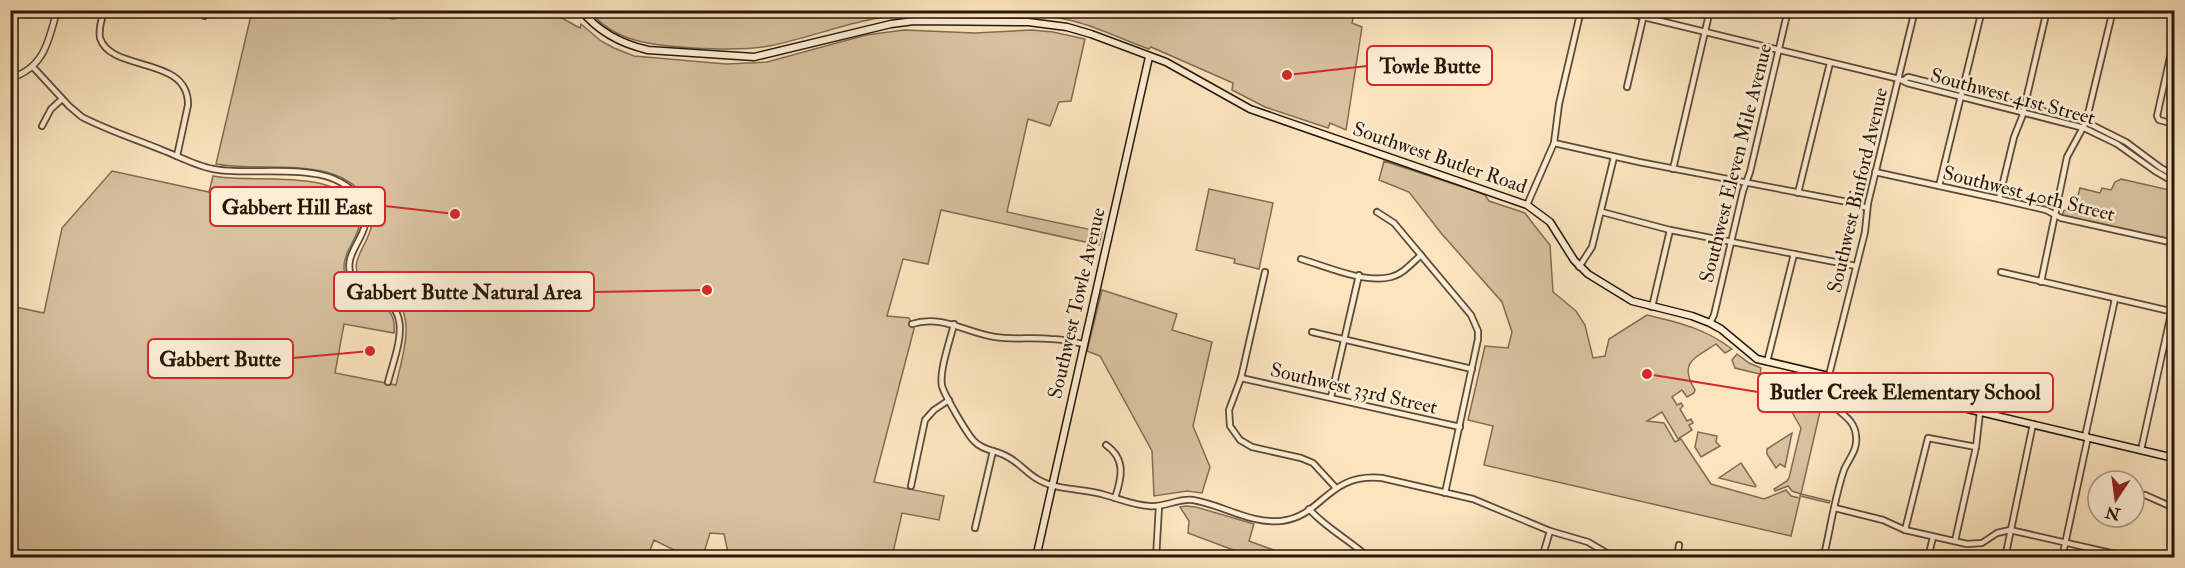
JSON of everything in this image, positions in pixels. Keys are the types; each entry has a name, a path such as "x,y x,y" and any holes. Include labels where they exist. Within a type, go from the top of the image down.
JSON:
{"main road":[{"name":"Southwest Butler Road","path":"581,10 607,34 626,44 648,50 754,57 902,22 1028,22 1067,27 1174,66 1258,112 1527,205 1550,222 1579,267 1624,297 1710,322 1751,356 1767,362 2175,458"},
{"name":"Southwest Towle Avenue","path":"1036,558 1149,57"}],"street":[{"path":"10,78 33,67 45,51 57,10"},
{"path":"104,10 99,31 100,39 110,50 124,58 168,74 183,84 188,97 188,105 177,156"},
{"path":"1527,205 1554,143 1581,10"},
{"name":"Southwest 41st Street","path":"1615,10 2085,125 2126,142 2161,168 2175,175"},
{"path":"1627,87 1645,10"},
{"path":"1673,169 1710,10"},
{"name":"Southwest Eleven Mile Avenue","path":"1710,322 1714,315 1788,10"},
{"path":"1892,10 1915,13"},
{"path":"1939,186 1982,10"},
{"path":"1999,199 2047,10"},
{"path":"2041,282 2067,158 2085,125 2113,10"},
{"name":"Southwest Binford Avenue","path":"1828,376 1867,223 1875,172 1901,79 1915,13"},
{"path":"2175,39 2158,119 2175,124"},
{"path":"1798,193 1830,63"},
{"path":"33,67 75,112 90,122 177,156 213,169 318,174 335,180 353,191 363,206 365,222 364,232 348,263 352,279 363,290 380,296 394,305 399,318 399,334 388,382"},
{"path":"42,126 51,109 62,99"},
{"name":"Southwest 41st Street","path":"2085,125 2175,182"},
{"path":"1554,143 1868,207"},
{"path":"1579,267 1592,247 1614,157"},
{"name":"Southwest 40th Street","path":"1875,172 1999,199 2055,214 2061,218 2175,243"},
{"path":"1377,212 1394,223 1475,322 1478,339 1445,492"},
{"path":"1602,212 1670,230 1856,266"},
{"path":"1652,307 1670,230"},
{"path":"1767,362 1794,254"},
{"path":"1301,259 1322,267 1381,279 1401,273 1421,255"},
{"path":"1265,272 1241,378 1229,410 1230,426 1240,441 1252,447 1313,463 1336,488"},
{"path":"2001,272 2173,312"},
{"path":"1331,397 1359,275"},
{"path":"2062,558 2115,299"},
{"path":"2141,450 2175,300"},
{"path":"912,324 926,321 954,324 997,337 1054,339 1084,344"},
{"path":"954,324 942,377 943,389 970,438 980,447 1004,454 1037,479 1106,495 1137,505 1159,506 1191,500 1252,519 1271,522 1297,517 1336,488 1354,479 1382,478 1473,499 1550,531 1588,542 1615,558"},
{"path":"1312,332 1472,369"},
{"path":"1821,558 1845,468 1856,446 1856,434 1852,424 1832,406 1827,398 1828,376"},
{"path":"1955,541 1989,376 2032,384"},
{"name":"Southwest 33rd Street","path":"1241,378 1460,427"},
{"path":"911,486 925,420 934,410 949,400"},
{"path":"2005,558 2033,424"},
{"path":"1905,530 1928,438 1976,447"},
{"path":"1106,445 1117,453 1121,465 1121,480 1115,498"},
{"path":"975,528 993,451"},
{"path":"2146,495 2175,510"},
{"path":"1156,558 1159,506"},
{"path":"1835,508 1883,520 1894,527 1955,541 1977,544 1997,532 2010,530 2133,558"},
{"path":"1309,509 1327,527 1352,542 1370,558"},
{"path":"1542,558 1550,531"},
{"path":"1928,558 1933,537"},
{"path":"1677,558 1679,545"},
{"path":"2173,558 2175,553"},
{"path":"1087,558 1092,554 1097,558"}],"shaded area":[{"path":"1355,10 1352,23 1362,27 1346,130 1330,123 1328,128 1265,107 1232,90 1233,83 1151,47 1149,49 1090,26 1057,18 906,15 871,19 769,46 716,49 672,46 634,40 612,31 589,11"},
{"path":"252,11 366,11 379,17 394,19 418,11 549,11 580,28 581,24 601,41 634,56 726,64 767,62 866,35 904,30 975,33 1032,30 1085,39 1071,101 1059,102 1050,126 1028,119 1007,212 1102,232 1099,245 941,210 928,264 903,259 887,316 909,318 914,329 874,482 944,496 939,520 902,513 892,557 729,557 724,534 710,533 703,556 678,552 654,540 647,558 11,558 11,306 44,313 62,228 112,171 209,192 213,176 312,182 330,186 345,195 356,207 360,217 356,236 344,263 345,273 349,284 355,291 390,313 394,322 394,333 344,324 335,373 396,385 404,348 406,322 403,310 396,301 386,293 364,283 356,268 372,220 371,209 364,196 351,183 315,170 216,164"},
{"path":"1384,161 1475,191 1485,195 1489,201 1525,213 1550,245 1553,292 1576,311 1585,325 1593,358 1605,356 1609,339 1647,315 1702,331 1732,349 1725,353 1716,344 1696,357 1691,362 1688,373 1695,390 1694,393 1687,397 1682,390 1672,397 1677,405 1681,403 1683,406 1680,409 1687,421 1691,419 1693,423 1689,425 1692,430 1678,439 1662,412 1647,421 1664,423 1675,442 1681,439 1711,484 1764,499 1786,490 1791,496 1800,498 1791,536 1484,465 1493,426 1468,420 1485,346 1508,348 1512,332 1502,302 1441,233 1409,192 1379,180"},
{"path":"2121,179 2174,191 2174,240 2062,216 2064,210 2078,213 2081,201 2077,200 2080,188 2100,193 2102,188 2111,190 2115,182"},
{"path":"1209,189 1273,203 1259,269 1234,263 1235,259 1196,250"},
{"path":"1102,290 1177,314 1172,330 1212,342 1193,426 1210,467 1202,493 1187,491 1154,496 1152,451 1100,356 1087,351"},
{"path":"1737,354 1761,368 1760,374 1735,368 1732,360"},
{"path":"1804,379 1820,384 1822,403 1801,494 1792,491 1788,486 1775,491 1774,489 1789,478 1801,428 1789,407 1793,389"},
{"path":"1698,432 1717,436 1716,442 1720,446 1701,457 1695,447"},
{"path":"1792,433 1785,467 1780,464 1776,468 1767,454 1767,449"},
{"path":"1741,463 1756,486 1755,487 1719,478"},
{"path":"1801,494 1830,501 1829,503 1800,496"},
{"path":"1186,506 1254,524 1249,541 1293,557 1252,557 1188,533 1189,521 1180,507"}],"place":[{"name":"Towle Butte","path":"1287,75"},
{"name":"Gabbert Hill East","path":"455,214"},
{"name":"Gabbert Butte Natural Area","path":"707,290"},
{"name":"Gabbert Butte","path":"370,351"},
{"name":"Butler Creek Elementary School","path":"1647,374"}]}
